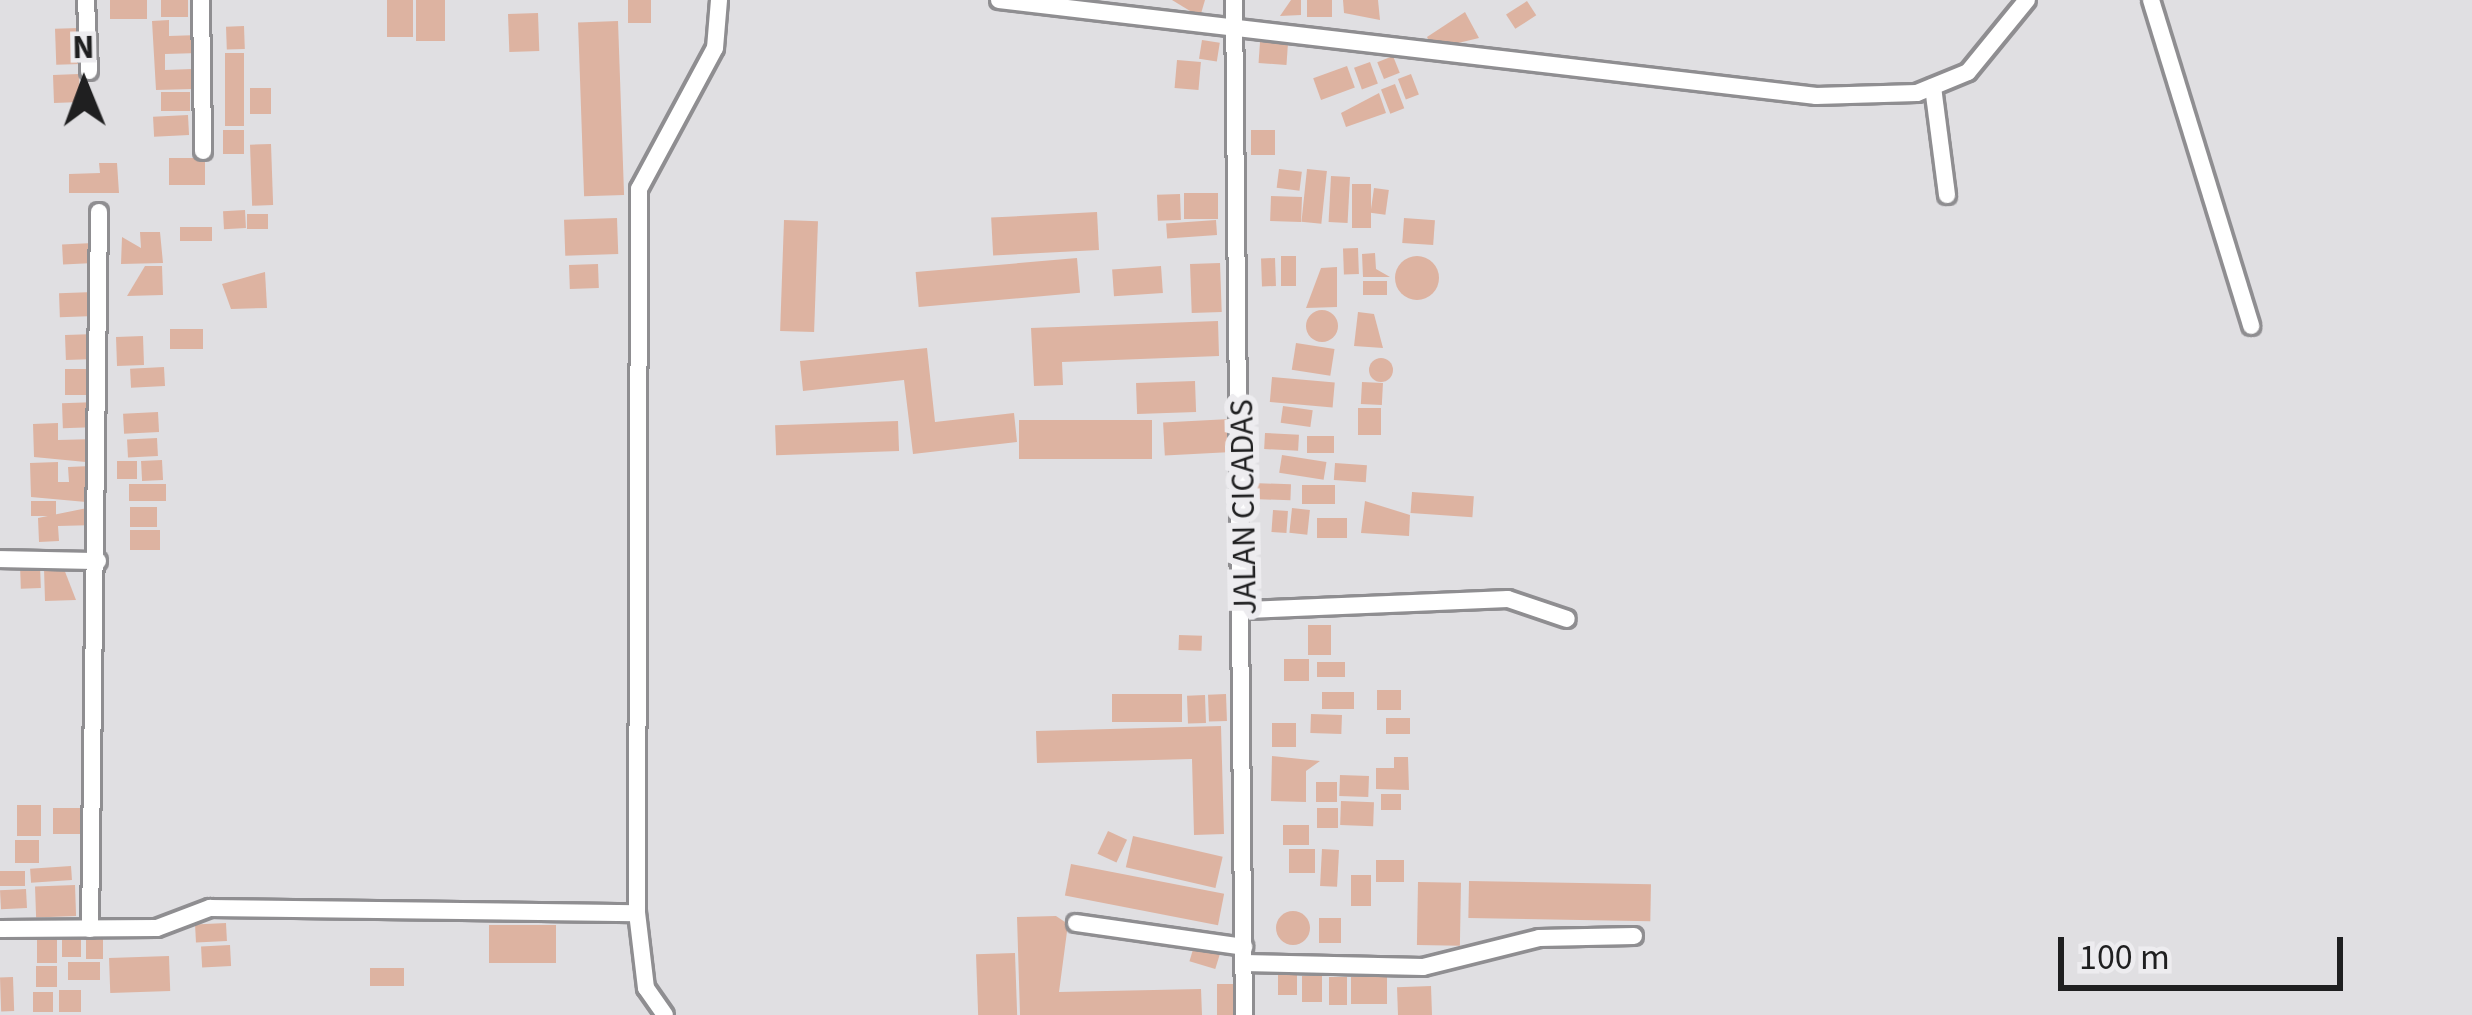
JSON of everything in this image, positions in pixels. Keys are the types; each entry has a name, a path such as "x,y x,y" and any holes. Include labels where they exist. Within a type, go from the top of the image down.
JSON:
{"street":[{"path":"86,0 89,71"},
{"path":"201,0 203,151"},
{"path":"665,1015 646,988 637,913 639,190 715,48 719,0"},
{"path":"999,0 1234,32 1816,96 1933,87 1993,50 2026,0"},
{"name":"JALAN CICADAS","path":"1234,0 1246,610 1244,1015"},
{"path":"2151,0 2251,326"},
{"path":"1933,87 1947,195"},
{"path":"90,928 99,212"},
{"path":"0,559 98,561"},
{"path":"1246,610 1508,599 1568,619"},
{"path":"0,929 157,928 210,908 637,913"},
{"path":"1076,923 1244,955 1424,967 1539,938 1634,936"}],"building":[{"path":"110,0 147,0 147,19 110,19"},
{"path":"161,0 188,0 188,17 161,17"},
{"path":"387,0 413,0 413,37 387,37"},
{"path":"416,0 445,0 445,41 416,41"},
{"path":"628,0 651,0 651,23 628,23"},
{"path":"1172,0 1205,0 1200,17"},
{"path":"1291,0 1301,0 1301,15 1280,16"},
{"path":"1307,0 1332,0 1332,17 1307,17"},
{"path":"1343,0 1378,0 1380,20 1344,13"},
{"path":"1527,1 1536,15 1515,29 1506,15"},
{"path":"1465,12 1479,38 1433,49 1427,37"},
{"path":"538,13 539,51 509,52 508,14"},
{"path":"169,20 169,36 199,35 199,53 165,54 165,70 192,69 193,89 156,90 152,21"},
{"path":"618,21 624,195 584,196 578,22"},
{"path":"244,26 245,49 227,50 226,27"},
{"path":"79,28 80,64 56,65 55,29"},
{"path":"1202,40 1220,43 1217,62 1199,59"},
{"path":"1260,42 1288,44 1286,65 1259,63"},
{"path":"225,53 244,53 244,126 225,126"},
{"path":"1393,56 1400,73 1384,79 1377,62"},
{"path":"1177,60 1201,62 1198,90 1175,88"},
{"path":"1370,62 1378,84 1362,89 1354,68"},
{"path":"1347,66 1355,88 1321,100 1313,78"},
{"path":"79,74 80,102 54,103 53,75"},
{"path":"1411,74 1419,95 1406,100 1398,79"},
{"path":"1395,84 1404,108 1390,114 1381,89"},
{"path":"250,88 271,88 271,114 250,114"},
{"path":"161,92 190,92 190,111 161,111"},
{"path":"1379,93 1386,113 1346,127 1341,113"},
{"path":"188,115 189,135 154,137 153,117"},
{"path":"223,130 244,130 244,154 223,154"},
{"path":"1251,130 1275,130 1275,155 1251,155"},
{"path":"271,144 273,205 252,206 250,145"},
{"path":"169,158 205,158 205,185 169,185"},
{"path":"99,163 117,163 119,193 69,193 69,174 100,173"},
{"path":"1279,169 1302,172 1300,191 1277,188"},
{"path":"1307,169 1327,171 1321,224 1301,222"},
{"path":"1331,176 1350,177 1348,223 1329,222"},
{"path":"1352,184 1371,184 1371,228 1352,228"},
{"path":"1374,188 1389,190 1385,215 1371,213"},
{"path":"1184,193 1218,193 1218,219 1184,219"},
{"path":"1180,194 1181,220 1158,221 1157,195"},
{"path":"1271,196 1302,197 1301,222 1270,221"},
{"path":"245,210 246,228 224,229 223,211"},
{"path":"1097,212 1099,250 993,255 991,218"},
{"path":"247,214 268,214 268,229 247,229"},
{"path":"617,218 618,254 565,256 564,220"},
{"path":"1404,218 1435,220 1433,245 1402,243"},
{"path":"784,220 818,221 814,332 780,331"},
{"path":"1216,220 1217,235 1167,238 1166,223"},
{"path":"180,227 212,227 212,241 180,241"},
{"path":"140,232 160,232 163,263 121,264 122,237 141,248"},
{"path":"93,243 94,263 63,265 62,245"},
{"path":"1358,248 1359,274 1344,275 1343,249"},
{"path":"1375,253 1376,269 1390,277 1363,277 1362,254"},
{"path":"1281,256 1296,256 1296,286 1281,286"},
{"path":"1417,256 1433,262 1439,278 1433,294 1417,300 1401,294 1395,278 1401,262"},
{"path":"1077,258 1080,293 919,307 916,272"},
{"path":"1261,258 1275,258 1276,286 1262,286"},
{"path":"1220,263 1222,312 1192,313 1190,264"},
{"path":"598,264 599,288 570,289 569,265"},
{"path":"145,266 162,266 163,295 127,296"},
{"path":"1161,266 1163,293 1114,296 1112,269"},
{"path":"1337,267 1337,307 1306,308 1321,268"},
{"path":"265,272 267,308 231,309 222,284"},
{"path":"1363,281 1387,281 1387,295 1363,295"},
{"path":"94,292 95,316 60,317 59,293"},
{"path":"1322,310 1333,315 1338,326 1333,337 1322,342 1311,337 1306,326 1311,315"},
{"path":"1358,312 1374,314 1383,348 1354,346"},
{"path":"1218,321 1219,356 1062,362 1063,385 1034,386 1031,328"},
{"path":"170,329 203,329 203,349 170,349"},
{"path":"95,334 96,359 66,360 65,335"},
{"path":"143,336 144,365 117,366 116,337"},
{"path":"1296,343 1335,349 1330,376 1292,370"},
{"path":"927,348 935,422 1014,413 1017,442 913,454 904,380 803,391 800,361"},
{"path":"1381,358 1390,361 1390,379 1381,382 1372,379 1369,370 1372,361"},
{"path":"164,367 165,386 131,388 130,369"},
{"path":"65,369 98,369 98,395 65,395"},
{"path":"1272,377 1335,382 1333,407 1270,402"},
{"path":"1195,381 1196,412 1137,414 1136,383"},
{"path":"1362,382 1383,383 1382,405 1361,404"},
{"path":"98,402 99,427 63,428 62,403"},
{"path":"1283,406 1313,410 1310,427 1281,423"},
{"path":"1358,408 1381,408 1381,435 1358,435"},
{"path":"158,412 159,432 124,434 123,414"},
{"path":"1230,419 1232,452 1165,455 1163,423"},
{"path":"1019,420 1152,420 1152,459 1019,459"},
{"path":"898,421 899,451 776,455 775,425"},
{"path":"58,423 58,440 96,439 96,463 34,457 33,424"},
{"path":"1265,433 1299,435 1298,451 1264,449"},
{"path":"1307,436 1334,436 1334,453 1307,453"},
{"path":"157,438 158,456 128,458 127,440"},
{"path":"1282,455 1326,462 1324,480 1279,473"},
{"path":"162,460 163,480 142,481 141,461"},
{"path":"117,461 137,461 137,479 117,479"},
{"path":"58,462 58,482 69,482 68,467 91,466 97,503 31,497 30,463"},
{"path":"1335,463 1367,465 1366,482 1334,480"},
{"path":"1253,483 1291,484 1290,500 1252,499"},
{"path":"129,484 166,484 166,501 129,501"},
{"path":"1302,485 1335,485 1335,504 1302,504"},
{"path":"1412,492 1474,496 1472,517 1411,513"},
{"path":"31,501 56,501 56,516 31,516"},
{"path":"1365,501 1410,515 1409,536 1361,533"},
{"path":"97,506 97,525 58,526 59,541 39,542 38,518"},
{"path":"130,507 157,507 157,527 130,527"},
{"path":"1292,508 1310,510 1307,535 1289,533"},
{"path":"1273,510 1288,511 1286,533 1271,532"},
{"path":"1317,518 1347,518 1347,538 1317,538"},
{"path":"130,530 160,530 160,550 130,550"},
{"path":"40,564 41,588 21,589 20,565"},
{"path":"44,569 64,569 76,600 45,601"},
{"path":"1308,625 1331,625 1331,655 1308,655"},
{"path":"1179,635 1202,636 1201,651 1178,650"},
{"path":"1284,659 1309,659 1309,681 1284,681"},
{"path":"1317,662 1345,662 1345,677 1317,677"},
{"path":"1377,690 1401,690 1401,710 1377,710"},
{"path":"1322,692 1354,692 1354,709 1322,709"},
{"path":"1112,694 1182,694 1182,722 1112,722"},
{"path":"1226,694 1227,721 1209,722 1208,695"},
{"path":"1205,695 1206,723 1188,724 1187,696"},
{"path":"1311,714 1342,715 1341,734 1310,733"},
{"path":"1386,718 1410,718 1410,734 1386,734"},
{"path":"1272,723 1296,723 1296,747 1272,747"},
{"path":"1221,726 1224,834 1194,835 1192,759 1037,763 1036,731"},
{"path":"1272,756 1320,761 1306,771 1306,802 1271,801"},
{"path":"1394,757 1408,757 1409,790 1376,789 1376,768 1394,768"},
{"path":"1340,775 1369,776 1368,797 1339,796"},
{"path":"1316,782 1337,782 1337,802 1316,802"},
{"path":"1381,794 1401,794 1401,810 1381,810"},
{"path":"1341,801 1374,802 1373,826 1340,825"},
{"path":"17,805 41,805 41,836 17,836"},
{"path":"53,808 93,808 93,834 53,834"},
{"path":"1317,808 1338,808 1338,828 1317,828"},
{"path":"1283,825 1309,825 1309,845 1283,845"},
{"path":"1108,831 1127,840 1116,863 1097,854"},
{"path":"1133,836 1223,857 1215,888 1126,867"},
{"path":"15,840 39,840 39,863 15,863"},
{"path":"1289,849 1315,849 1315,873 1289,873"},
{"path":"1322,849 1339,850 1337,887 1320,886"},
{"path":"1376,860 1404,860 1404,882 1376,882"},
{"path":"1071,864 1224,894 1218,925 1065,895"},
{"path":"71,866 72,880 31,883 30,869"},
{"path":"0,871 25,871 25,886 0,886"},
{"path":"1351,875 1371,875 1371,906 1351,906"},
{"path":"1469,881 1651,884 1650,921 1468,918"},
{"path":"1418,882 1461,883 1460,946 1417,945"},
{"path":"75,885 76,916 36,917 35,886"},
{"path":"26,889 27,908 1,909 0,890"},
{"path":"1293,911 1305,916 1310,928 1305,940 1293,945 1281,940 1276,928 1281,916"},
{"path":"1056,916 1068,924 1059,992 1201,989 1202,1015 1020,1015 1017,917"},
{"path":"1319,918 1341,918 1341,943 1319,943"},
{"path":"226,923 227,941 196,943 195,925"},
{"path":"489,925 556,925 556,963 489,963"},
{"path":"37,930 57,930 57,963 37,963"},
{"path":"86,930 103,930 103,959 86,959"},
{"path":"62,934 81,934 81,957 62,957"},
{"path":"1195,943 1221,951 1215,969 1189,961"},
{"path":"230,945 231,966 202,967 201,947"},
{"path":"1015,953 1017,1015 978,1015 976,954"},
{"path":"169,956 170,991 110,993 109,958"},
{"path":"68,962 100,962 100,980 68,980"},
{"path":"36,966 57,966 57,987 36,987"},
{"path":"370,968 404,968 404,986 370,986"},
{"path":"1278,975 1297,975 1297,995 1278,995"},
{"path":"1302,976 1322,976 1322,1002 1302,1002"},
{"path":"0,977 13,977 14,1011 1,1011"},
{"path":"1329,977 1347,977 1347,1005 1329,1005"},
{"path":"1351,977 1387,977 1387,1004 1351,1004"},
{"path":"1217,984 1234,984 1234,1015 1217,1015"},
{"path":"1431,986 1432,1015 1398,1015 1397,987"},
{"path":"59,990 81,990 81,1012 59,1012"},
{"path":"33,992 53,992 53,1012 33,1012"}]}
